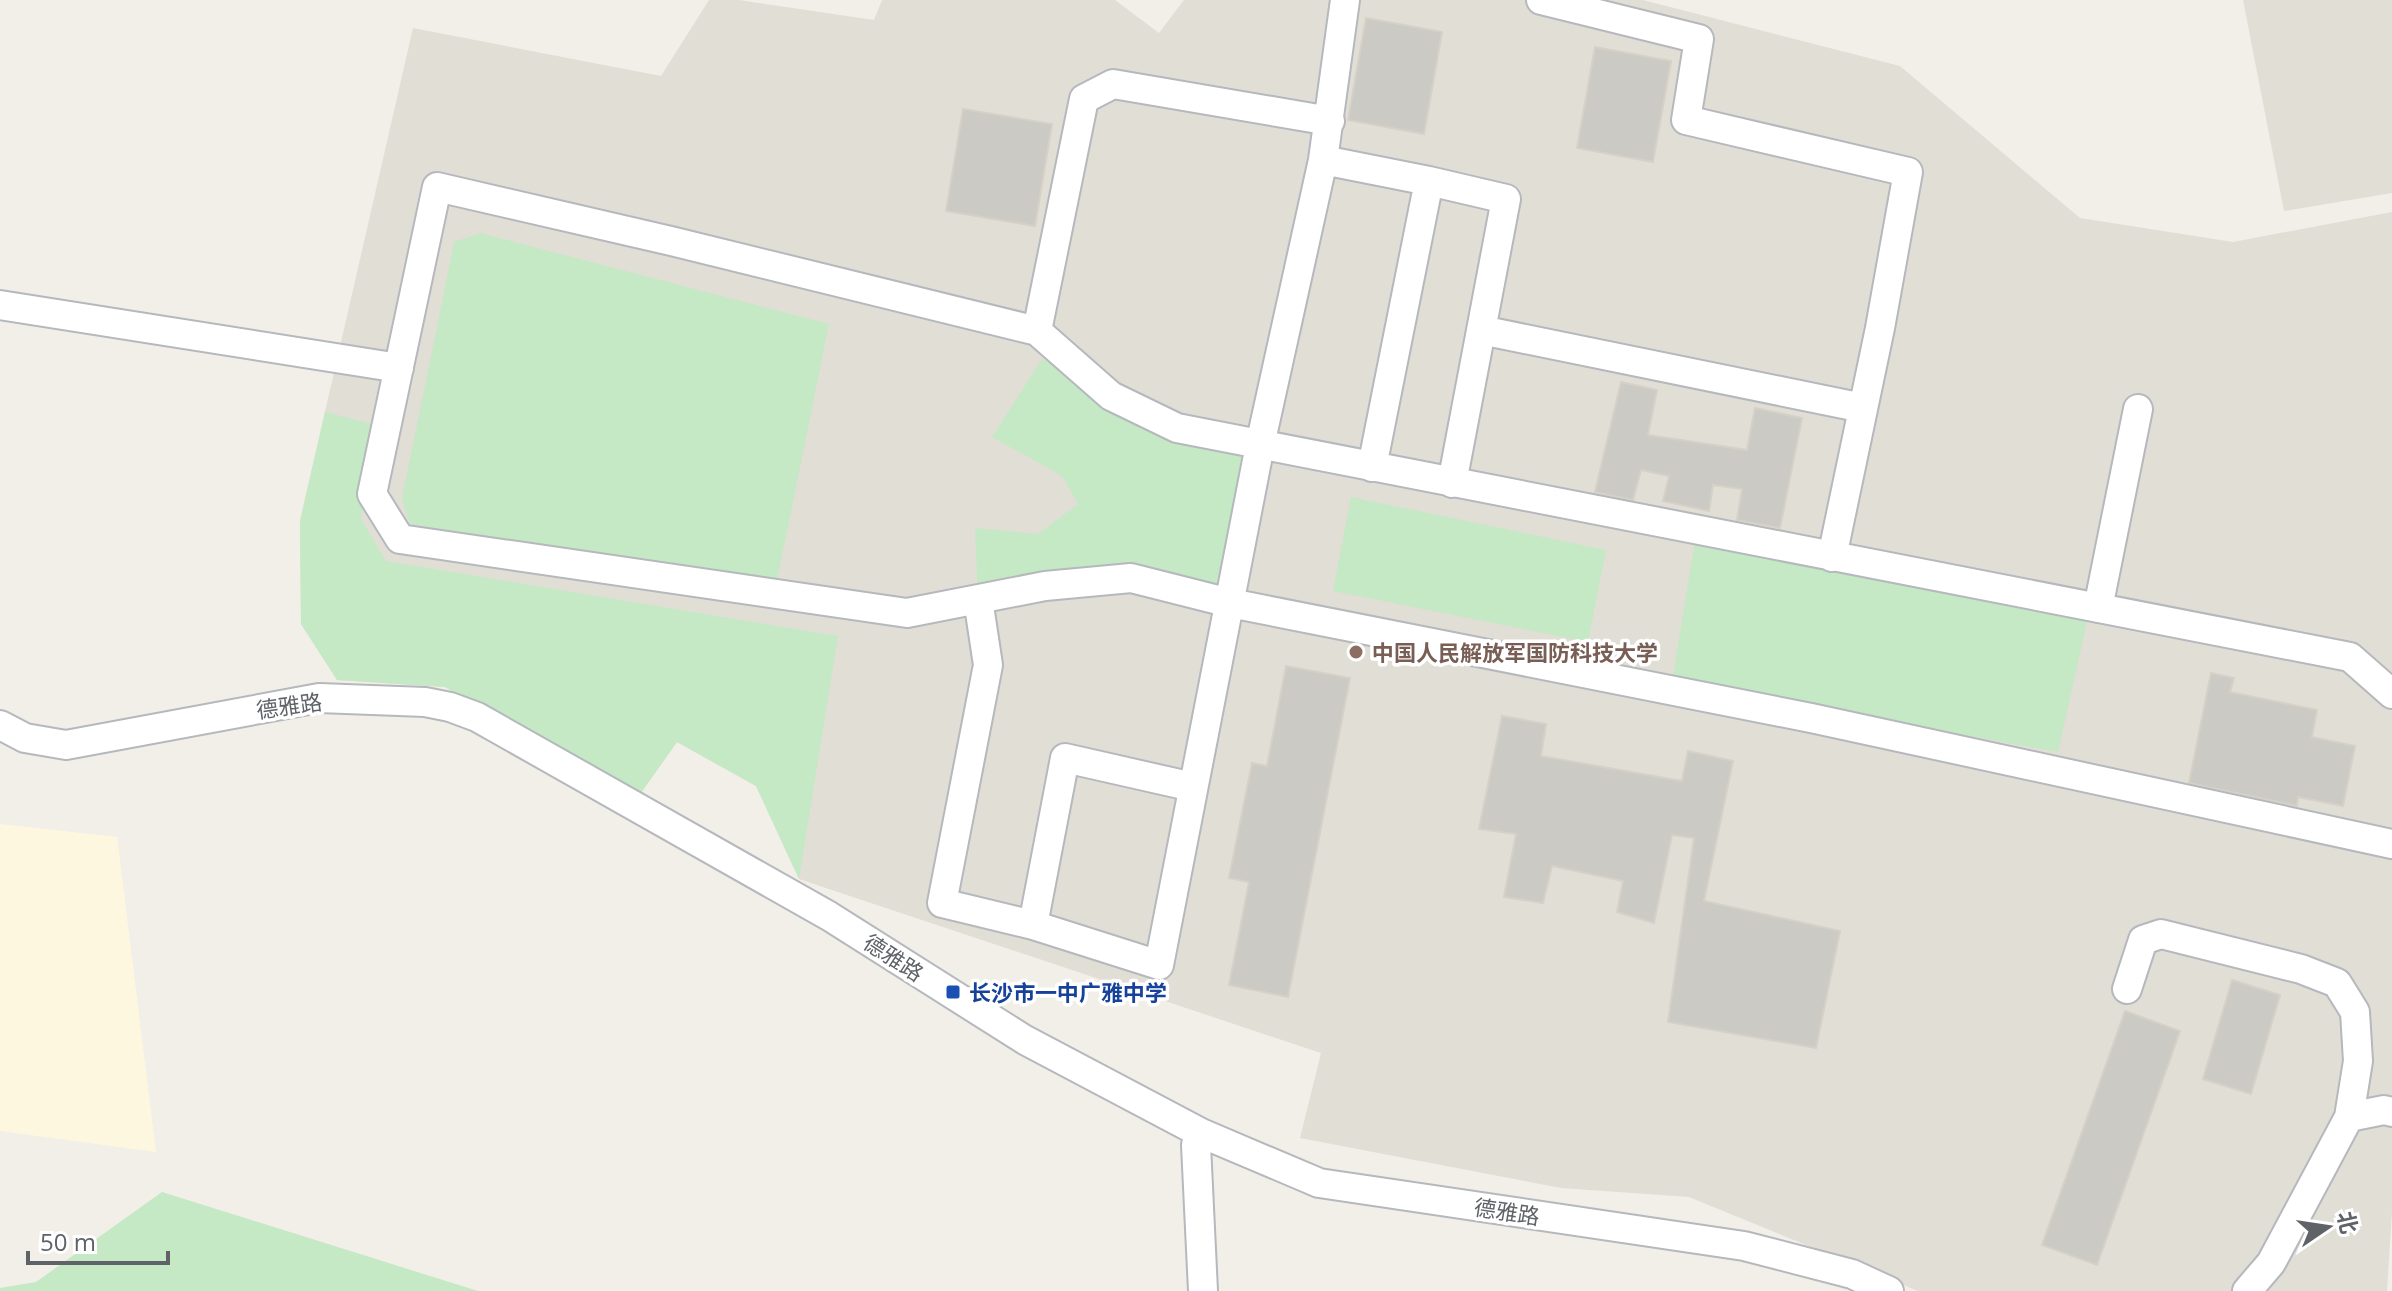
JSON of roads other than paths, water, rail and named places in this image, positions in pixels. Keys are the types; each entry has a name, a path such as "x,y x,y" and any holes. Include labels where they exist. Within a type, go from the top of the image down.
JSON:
{"street":[{"path":"978,599 988,665 942,903 1033,925 1159,965 1260,445 1323,160 1345,0"},
{"path":"1541,0 1699,39 1686,120 1908,172 1832,557"},
{"path":"1037,331 1084,99 1113,84 1330,121"},
{"path":"1323,160 1506,199 1452,483"},
{"path":"1372,467 1429,181"},
{"path":"2392,694 2350,657 1177,428 1111,396 1037,331 437,187 372,494 400,539 907,613 1045,586 1131,578 1230,603 1795,715 2392,844"},
{"path":"0,305 399,368"},
{"path":"1481,330 1863,408"},
{"path":"2098,608 2138,409"},
{"name":"德雅路","path":"0,725 25,738 66,745 319,698 425,702 450,707 477,717 829,916 1025,1040 1199,1139 1319,1183 1744,1246 1852,1274 1889,1291"},
{"name":"德雅路","path":"0,747 29,758 63,764 322,716 426,718 468,729 821,929 1021,1051 1313,1193 1400,1209 1745,1258 1854,1284 1868,1291"},
{"path":"1033,925 1065,758 1193,787"},
{"path":"2127,989 2143,940 2161,934 2301,969 2337,983 2355,1012 2358,1061 2349,1117 2271,1263 2247,1291"},
{"path":"2349,1117 2384,1110 2392,1112"},
{"path":"1199,1139 1203,1291"}],"place":[{"name":"中国人民解放军国防科技大学","path":"1356,652"},
{"name":"长沙市一中广雅中学","path":"953,992"}]}
